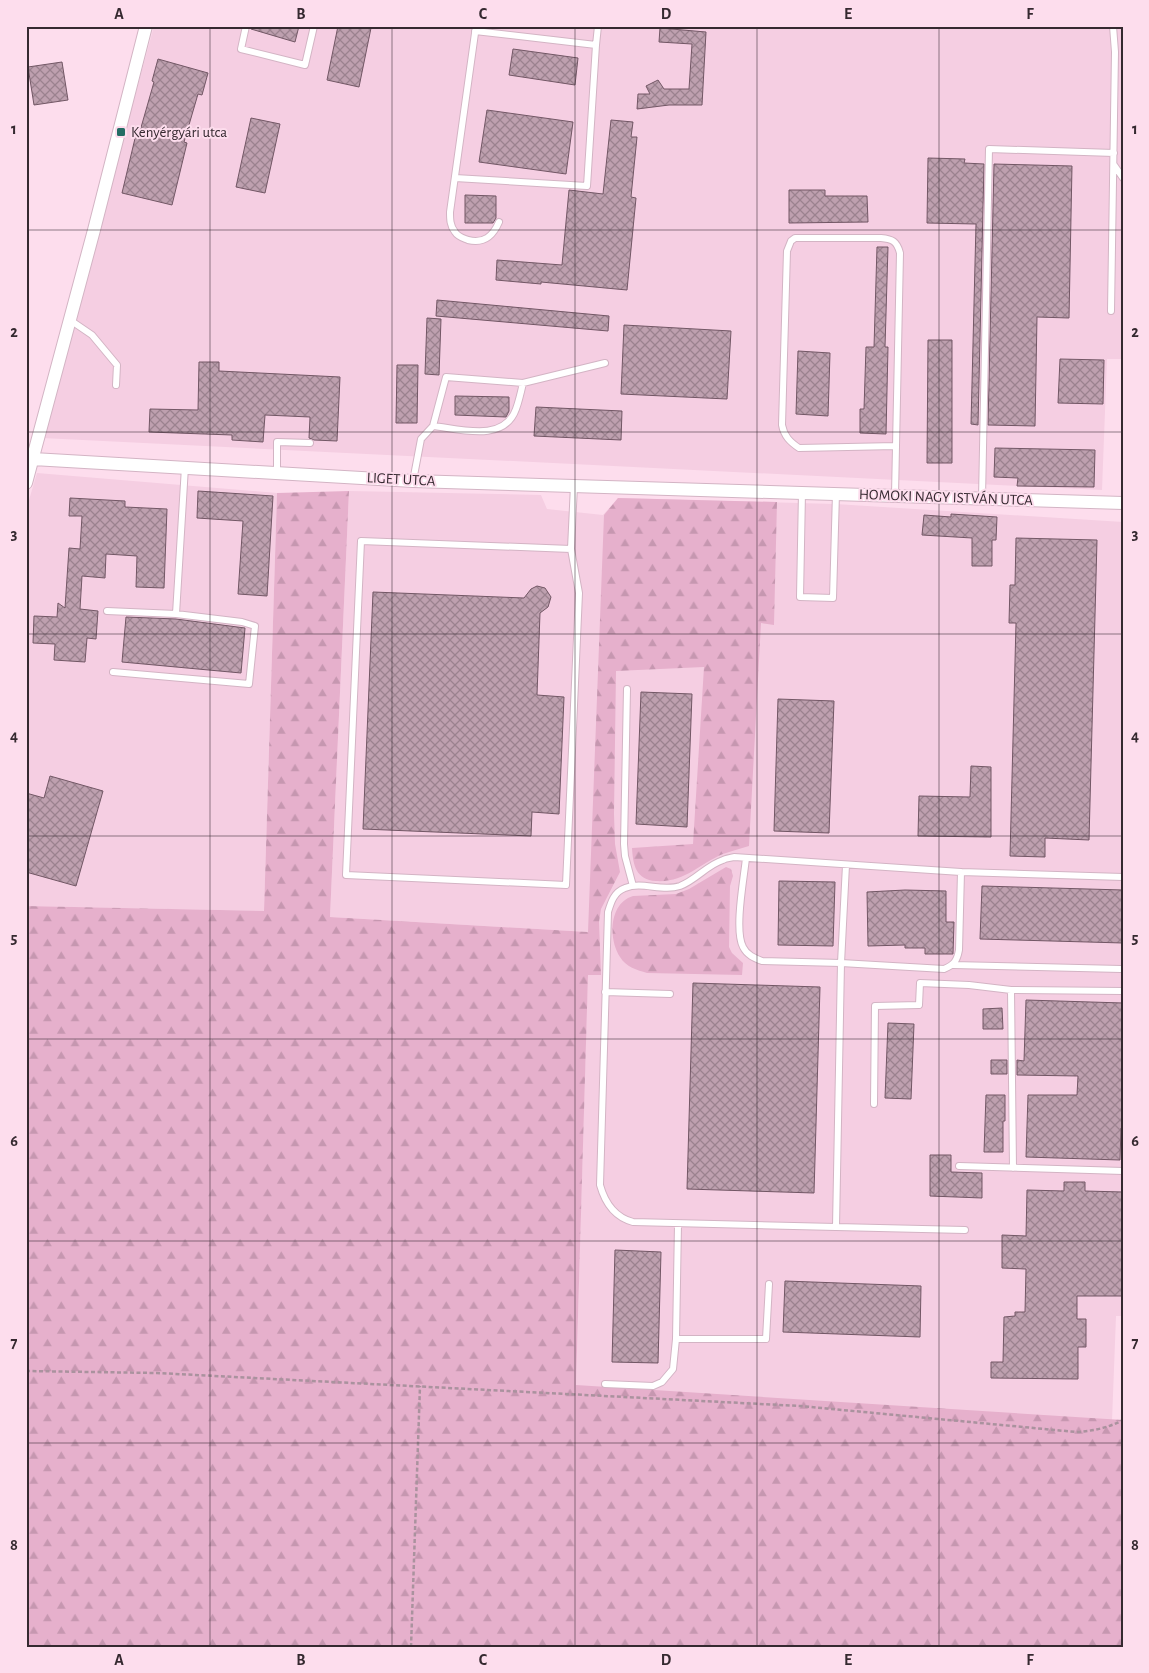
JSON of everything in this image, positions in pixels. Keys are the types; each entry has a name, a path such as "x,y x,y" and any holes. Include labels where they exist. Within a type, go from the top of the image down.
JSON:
{"street":[{"path":"26,483 146,26"},
{"name":"LIGET UTCA","path":"33,459 413,480 769,491"},
{"name":"HOMOKI NAGY ISTVÁN UTCA","path":"769,491 1123,503"}],"lane":[{"path":"246,26 242,49 305,65 314,26"},
{"path":"455,178 587,186 598,26"},
{"path":"1111,311 1115,52 1113,26"},
{"path":"499,222 496,231 485,240 470,241 460,237 454,231 451,224 450,212 476,29 596,45"},
{"path":"1115,52 1123,52"},
{"path":"982,498 989,149 1114,153"},
{"path":"1113,164 1123,178"},
{"path":"895,495 900,253 898,246 894,241 880,238 795,238 791,241 787,251 782,425 784,435 799,448 896,446"},
{"path":"70,320 92,335 117,365 116,385"},
{"path":"413,480 421,439 433,426 446,377 523,383 605,363"},
{"path":"433,426 482,431 496,430 503,427 510,421 516,410 523,383"},
{"path":"277,472 278,442 310,443"},
{"path":"176,614 185,467"},
{"path":"571,549 361,541 346,875 566,885 579,593 571,549 574,485"},
{"path":"802,492 800,597 825,598 833,598 836,493"},
{"path":"106,611 176,614 242,622 255,626 249,684 113,672"},
{"path":"627,689 624,844 625,856 633,886"},
{"path":"965,1230 633,1222 623,1220 616,1214 603,1196 600,1185 605,992 608,912 610,904 619,892 633,886 667,888 679,886 722,860 734,857 961,872 1123,877"},
{"path":"746,858 739,927 740,940 744,949 751,957 762,960 944,969 953,965 1121,969"},
{"path":"836,1227 846,865"},
{"path":"953,965 959,950 961,872"},
{"path":"874,1104 875,1006 919,1005 920,983 969,985 1011,990 1123,991"},
{"path":"1011,990 1013,1168"},
{"path":"605,992 670,994"},
{"path":"959,1166 1123,1171"},
{"path":"604,1384 653,1386 662,1382 673,1369 676,1339 678,1224"},
{"path":"676,1339 766,1339 769,1284"}],"path":[{"path":"26,1371 157,1373 800,1406 1076,1432 1093,1431 1114,1425 1123,1420"},
{"path":"411,1647 420,1386"}],"shaded area":[{"path":"154,26 1123,26 1123,359 1107,359 1102,490 42,438"},
{"path":"37,473 277,493 264,911 26,906 26,510"},
{"path":"349,491 541,495 547,509 603,515 618,498 835,504 1123,522 1123,1316 1116,1316 1112,1421 576,1386 589,932 330,917"}],"green space":[{"path":"349,491 330,917 588,932 604,515 618,498 777,502 774,625 761,623 749,846 714,858 675,879 656,881 649,880 640,875 633,860 632,848 693,844 704,667 616,671 614,814 615,844 620,872 601,909 599,922 601,975 588,975 576,1385 1123,1420 1123,1647 26,1647 26,906 264,911 277,493"},
{"path":"726,867 731,869 733,876 730,886 729,947 732,953 743,963 742,975 647,973 632,968 622,960 614,941 613,922 619,906 625,900 633,896 676,894 689,889"}],"building":[{"path":"251,26 299,26 295,42 251,29"},
{"path":"338,26 371,28 359,87 327,80"},
{"path":"660,28 706,32 702,105 669,105 637,109 638,94 650,94 646,86 658,80 664,89 689,89 692,44 659,42"},
{"path":"513,49 578,58 575,85 509,75"},
{"path":"158,59 208,73 202,95 198,94 184,142 187,143 172,205 122,193 137,130 140,131 154,82 152,81"},
{"path":"62,62 68,100 34,105 28,67"},
{"path":"487,110 573,122 566,174 479,162"},
{"path":"251,118 280,124 265,193 236,187"},
{"path":"611,120 633,122 631,137 637,137 631,197 636,198 627,290 496,280 497,260 562,265 569,190 603,194"},
{"path":"928,158 965,159 964,163 984,164 978,425 971,424 976,224 927,223"},
{"path":"994,164 1072,166 1069,318 1037,317 1035,426 988,425"},
{"path":"789,190 825,190 825,196 867,196 868,222 789,223"},
{"path":"465,195 496,196 496,218 493,223 465,223"},
{"path":"877,247 888,247 885,347 888,347 886,434 860,433 860,409 864,409 866,347 874,347"},
{"path":"437,300 609,316 608,331 436,316"},
{"path":"427,318 441,319 439,375 425,374"},
{"path":"624,325 731,331 727,399 621,394"},
{"path":"928,340 952,340 952,463 927,463"},
{"path":"798,351 830,353 828,416 796,414"},
{"path":"1060,359 1104,360 1103,404 1058,403"},
{"path":"199,362 219,362 219,371 340,377 337,441 309,438 310,417 265,415 263,442 232,440 232,435 149,432 150,409 198,410"},
{"path":"397,365 418,365 417,423 396,423"},
{"path":"455,396 509,397 509,411 506,417 455,415"},
{"path":"536,407 622,411 621,440 534,436"},
{"path":"995,448 1095,450 1094,487 1017,486 1018,478 994,477"},
{"path":"198,491 273,496 267,596 238,594 243,521 197,518"},
{"path":"70,498 125,501 125,507 167,509 164,588 136,587 137,556 106,554 105,578 82,576 80,609 98,611 96,639 87,638 85,662 54,660 55,644 33,643 34,616 57,617 58,603 65,608 69,548 80,549 82,516 69,516"},
{"path":"951,514 997,517 996,540 992,540 992,566 972,566 972,538 922,535 924,515 951,517"},
{"path":"1016,538 1097,540 1089,840 1045,838 1045,857 1010,856 1016,623 1009,623 1010,585 1015,585"},
{"path":"537,586 545,588 551,597 548,607 540,613 537,695 564,697 559,814 532,812 531,836 363,829 373,592 524,598 531,589"},
{"path":"126,617 176,619 245,628 241,673 122,662"},
{"path":"641,692 692,694 687,827 636,824"},
{"path":"778,699 834,701 829,833 774,831"},
{"path":"971,766 991,767 991,837 918,836 919,796 970,797"},
{"path":"50,776 103,791 76,886 26,872 26,793 44,798"},
{"path":"779,881 835,882 833,946 778,945"},
{"path":"982,886 1123,890 1123,943 980,939"},
{"path":"905,890 946,891 946,922 954,922 953,954 925,954 925,948 905,948 905,945 868,946 867,892"},
{"path":"693,983 820,987 814,1193 687,1189"},
{"path":"1026,1000 1123,1003 1123,1128 1121,1128 1120,1160 1026,1157 1028,1095 1077,1095 1078,1076 1017,1075 1017,1060 1024,1061"},
{"path":"1002,1008 1003,1029 983,1029 983,1009"},
{"path":"888,1023 914,1024 911,1099 885,1098"},
{"path":"991,1060 1007,1060 1007,1074 991,1074"},
{"path":"986,1095 1005,1095 1003,1152 984,1152"},
{"path":"930,1155 951,1155 951,1172 982,1173 982,1198 930,1196"},
{"path":"1064,1182 1085,1182 1085,1191 1123,1192 1123,1296 1077,1296 1077,1319 1086,1319 1086,1347 1078,1347 1078,1379 991,1378 991,1362 1003,1362 1004,1317 1015,1316 1015,1312 1025,1312 1026,1269 1002,1268 1002,1235 1026,1236 1027,1190 1064,1191"},
{"path":"615,1250 661,1252 658,1363 612,1362"},
{"path":"785,1281 921,1286 920,1337 783,1332"}],"place":[{"name":"Kenyérgyári utca","path":"121,132"}]}
